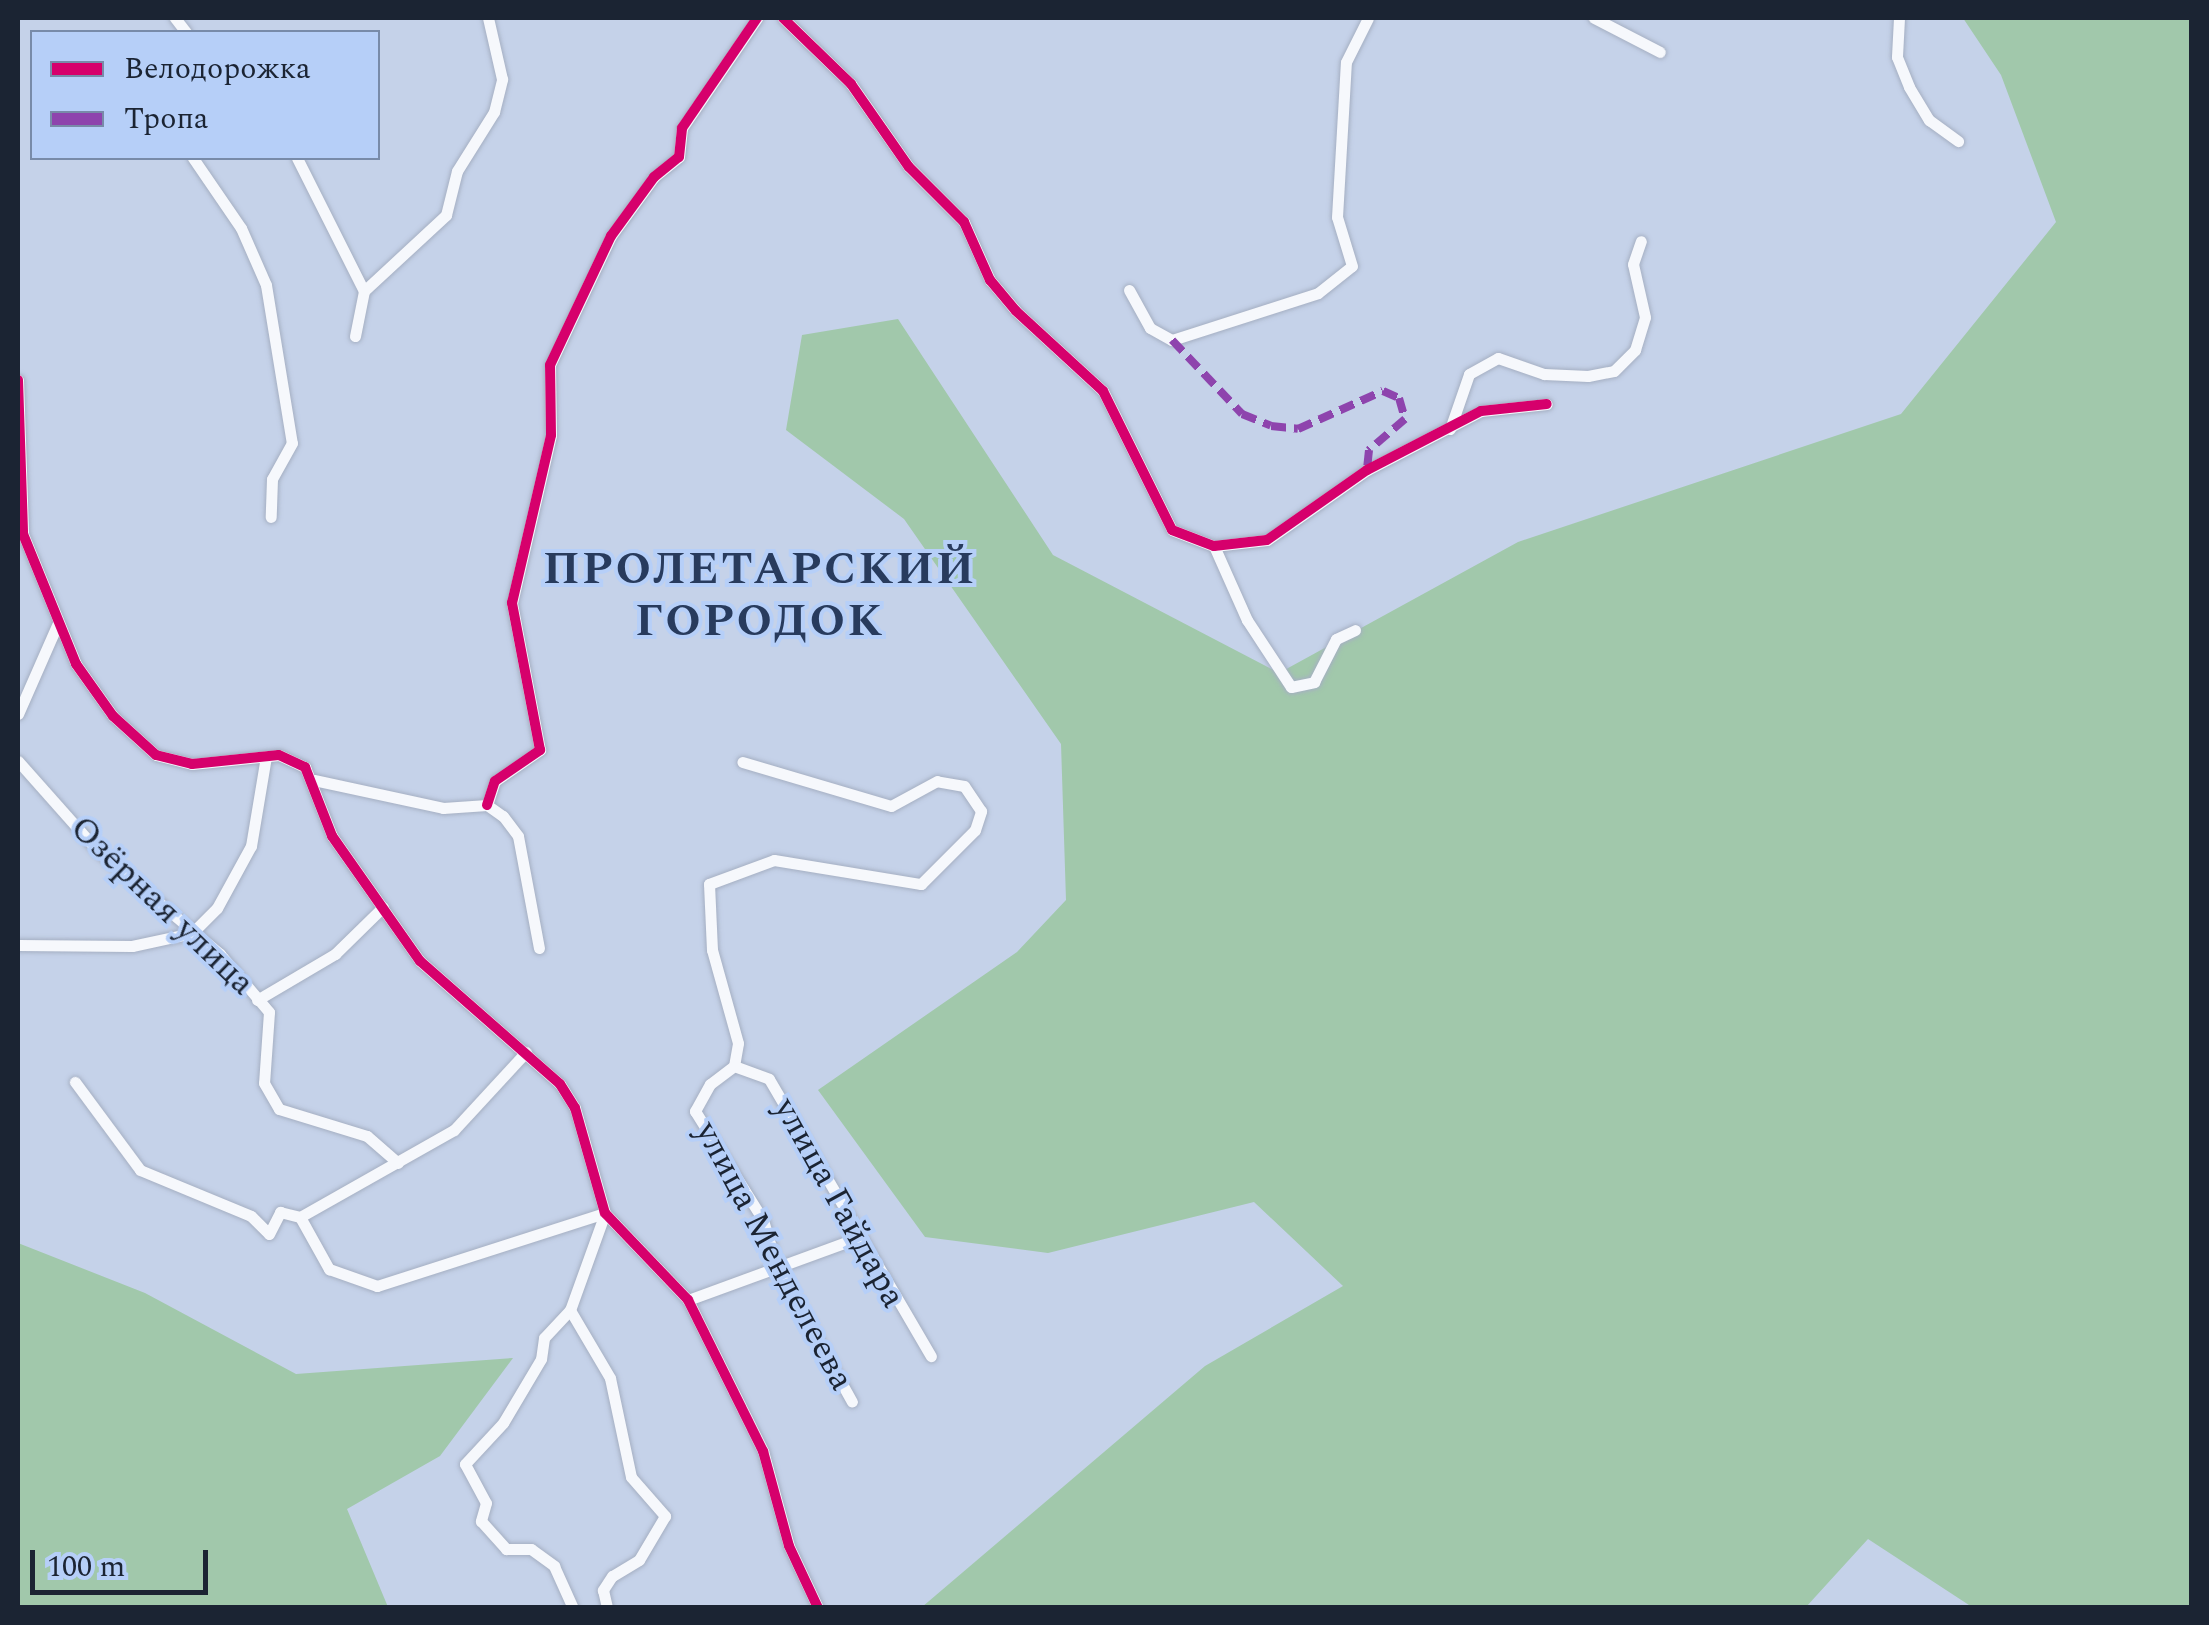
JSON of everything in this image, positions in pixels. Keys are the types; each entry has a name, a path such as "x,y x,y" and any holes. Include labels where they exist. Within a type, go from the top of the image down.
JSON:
{"street":[{"path":"355,336 364,290 446,214 457,171 494,112 502,79 488,18"},
{"path":"486,804 495,781 540,750 512,603 551,435 550,365 611,236 654,176 678,157 682,128 757,18"},
{"path":"783,18 851,84 908,167 964,222 990,280 1016,310 1102,391 1172,530 1214,546 1267,540 1367,470 1450,429 1506,402 1546,404"},
{"path":"1129,290 1150,328 1172,340 1318,293 1352,266 1337,217 1346,62 1368,18"},
{"path":"1594,18 1660,52"},
{"path":"1899,18 1896,56 1909,86 1929,120 1958,140"},
{"path":"194,160 241,228 266,284 292,442 272,478 270,517"},
{"path":"299,161 364,290"},
{"path":"1450,429 1469,374 1498,358 1544,374 1588,376 1614,370 1635,350 1645,317 1633,264 1641,241"},
{"path":"18,380 20,539 57,625 113,716 156,756 192,764 266,756 305,767 314,780 332,836 445,986 526,1052 575,1108 604,1213 688,1300 764,1451 789,1546 818,1608"},
{"path":"1214,546 1246,620 1291,687 1314,682 1336,640 1355,630"},
{"path":"18,714 57,625"},
{"path":"18,946 132,946 192,933 217,908 251,846 266,756"},
{"name":"Озёрная улица","path":"18,760 98,850 192,933 269,1012 264,1084 279,1110 366,1136 398,1163"},
{"path":"734,1066 738,1043 712,950 709,884 774,860 920,884 975,830 981,811 964,786 937,780 891,806 742,762"},
{"path":"314,780 443,808 486,804"},
{"path":"486,804 518,836 539,948"},
{"path":"257,1000 335,954 383,906"},
{"path":"75,1082 140,1170 251,1216 269,1234 280,1212 300,1217 454,1130 526,1052"},
{"name":"улица Гайдара","path":"734,1066 768,1079 931,1356"},
{"name":"улица Менделеева","path":"734,1066 710,1084 695,1111 763,1220 777,1266 852,1402"},
{"path":"300,1217 328,1268 388,1287 604,1213"},
{"path":"573,1608 554,1566 530,1549 506,1548 481,1521 486,1502 465,1464 503,1423 541,1359 544,1338 570,1310 604,1213"},
{"path":"688,1300 860,1237"},
{"path":"570,1310 610,1378 631,1477 664,1516 640,1560 612,1576 604,1590 607,1608"}],"green space":[{"path":"1963,18 2191,18 2191,1607 1972,1607 1868,1539 1806,1607 922,1607 1205,1366 1343,1286 1254,1202 1048,1253 925,1237 818,1090 1017,952 1066,900 1061,744 904,519 786,430 802,335 898,319 1053,555 1279,673 1518,542 1901,414 2056,222 2001,75"},
{"path":"18,1243 145,1293 296,1374 513,1358 440,1456 347,1509 388,1607 18,1607"}],"marked path":[{"path":"1172,340 1242,414 1271,426 1298,429 1383,391 1399,398 1405,419 1369,450 1367,470"}],"cycle path":[{"path":"487,805 495,781 540,750 512,603 551,435 550,365 611,236 654,177 679,157 682,128 757,18"},
{"path":"783,18 851,84 909,167 964,222 990,280 1016,311 1103,391 1172,530 1214,546 1267,540 1367,470 1481,411 1547,404"},
{"path":"18,380 23,534 76,664 113,716 156,755 192,764 279,755 305,767 332,836 420,961 560,1084 575,1108 605,1213 688,1300 763,1451 789,1546 818,1608"}],"district":[{"name":"ПРОЛЕТАРСКИЙ ГОРОДОК","path":"760,596"}]}
